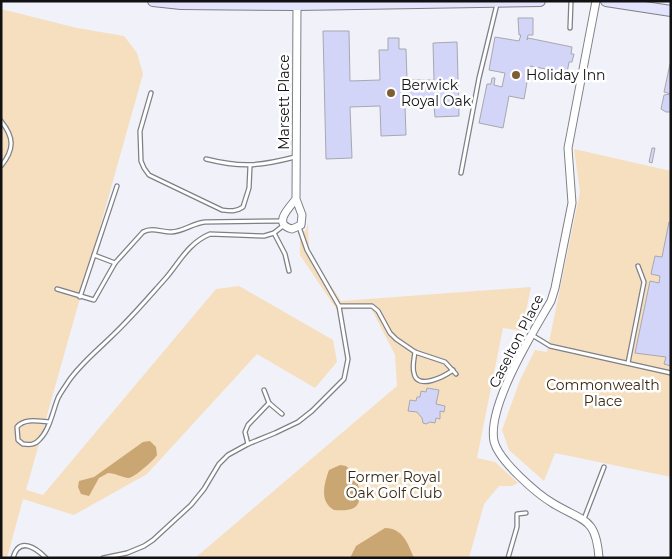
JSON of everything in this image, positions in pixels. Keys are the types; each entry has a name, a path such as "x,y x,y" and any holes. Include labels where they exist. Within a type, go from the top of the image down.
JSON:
{"street":[{"path":"153,1 181,4 297,5 540,1"},
{"name":"Caselton Place","path":"596,1 568,148 572,203 556,288 551,301 509,378 501,399 494,440 498,454 540,494 554,504 584,519 592,528 598,540 599,558"},
{"path":"606,1 671,11"},
{"name":"Marsett Place","path":"297,5 296,199 302,215 299,226"},
{"path":"296,199 284,213 284,223 292,229 299,226"}],"lane":[{"path":"570,28 571,1"},
{"path":"461,172 479,78 498,2"},
{"path":"151,93 139,139 141,161 149,175 222,210 230,211 243,207 250,188 250,166"},
{"path":"1,121 10,132 12,139 8,155 1,166"},
{"path":"206,158 226,164 250,166 268,164 296,156"},
{"path":"80,297 117,186"},
{"path":"57,289 94,300 115,263 143,232 148,230 180,231 196,223 205,222 284,223"},
{"path":"49,422 26,421 20,423 17,427 18,440 23,444 30,445 42,438 49,422 59,395 75,372 112,336 166,278 193,245 210,234 264,236 274,233 284,223"},
{"path":"103,558 127,553 153,540 191,505 204,489 219,464 228,455 298,422 312,411 344,379 348,359 339,306 307,250 299,226"},
{"path":"274,233 286,254 289,271"},
{"path":"94,256 115,263"},
{"path":"628,363 644,282 638,266"},
{"path":"339,306 372,306 378,311 390,333 415,352 444,362 456,374"},
{"path":"531,335 550,346 671,373"},
{"path":"415,352 414,374 417,379 423,381 440,379 453,370"},
{"path":"264,390 268,402 282,414"},
{"path":"248,444 245,432 248,425 268,402"},
{"path":"584,519 604,466"},
{"path":"508,558 517,528 517,514 526,513"},
{"path":"14,558 15,551 21,546 29,545 37,549 46,558"}],"green space":[{"path":"1,9 77,28 124,36 137,53 143,74 26,490 43,495 216,289 239,286 333,340 337,362 315,388 257,354 147,474 74,515 23,499 7,558 1,558"},
{"name":"Commonwealth Place","path":"574,149 671,171 671,477 555,453 544,481 509,450 502,430 520,380 535,350 547,352 580,192"},
{"name":"Former Royal Oak Golf Club","path":"308,223 309,252 341,301 531,287 522,331 503,328 477,458 495,462 518,483 512,486 499,486 484,504 469,558 195,558 397,386 395,355 371,308 337,310 300,255 300,236 306,230"}],"shaded area":[{"path":"150,441 156,447 157,455 139,472 131,478 108,473 99,478 89,496 81,494 78,487 79,481 94,477 143,442"},
{"path":"340,465 346,466 357,480 359,502 354,508 334,510 326,502 324,486 329,470"},
{"path":"385,528 401,534 414,558 350,558 356,546"}],"building":[{"name":"Holiday Inn","path":"518,18 533,18 533,35 528,35 527,40 528,38 572,47 571,54 574,54 572,62 569,62 567,73 530,66 524,99 509,96 503,128 479,123 487,84 491,84 492,78 495,78 494,85 502,87 505,73 489,70 495,37 519,41 521,35 519,35"},
{"name":"Berwick Royal Oak","path":"323,31 349,31 350,81 380,80 379,50 388,50 388,38 399,38 399,49 406,49 407,80 434,80 433,43 457,42 459,116 435,117 434,106 405,106 406,135 381,136 380,106 350,107 352,158 326,159"},
{"path":"671,65 671,94 664,92"},
{"path":"670,94 671,112 666,112 661,109 664,95"},
{"path":"652,148 655,148 652,163 649,162"},
{"path":"669,222 671,223 671,366 664,364 666,357 635,353 650,281 659,283 660,276 651,274 655,256 662,257"},
{"path":"427,388 439,390 436,404 445,406 444,412 440,411 440,419 436,418 435,423 430,422 426,424 423,423 422,418 417,412 408,411 410,400 416,401 417,397 420,397 421,391 426,392"}],"place":[{"name":"Holiday Inn","path":"516,75"},
{"name":"Berwick Royal Oak","path":"391,93"}]}
